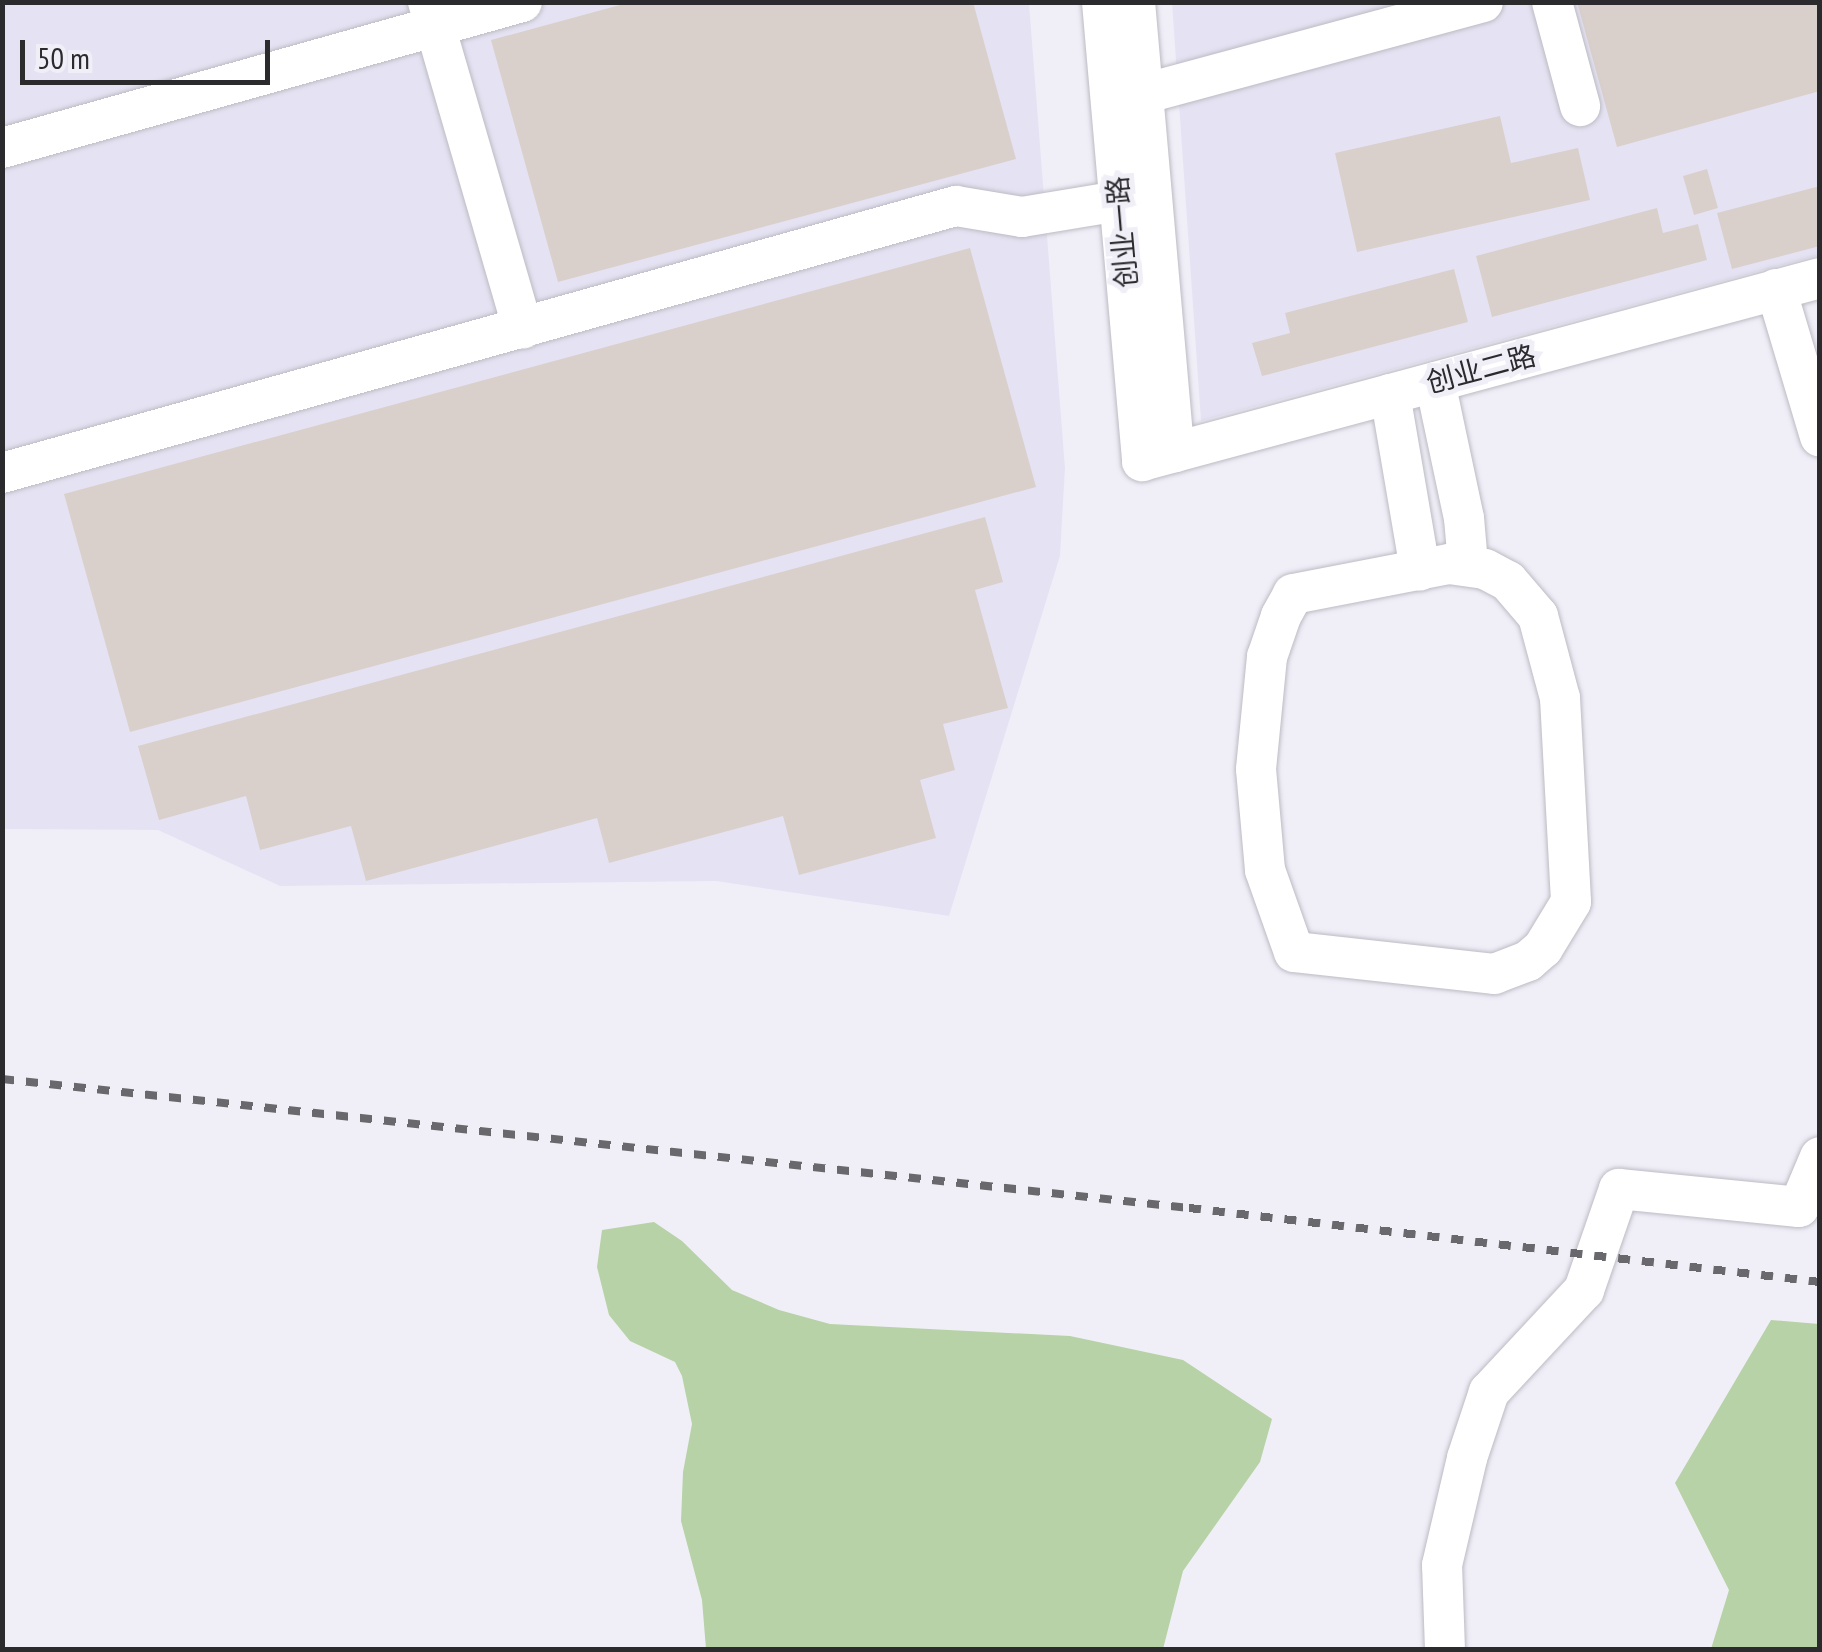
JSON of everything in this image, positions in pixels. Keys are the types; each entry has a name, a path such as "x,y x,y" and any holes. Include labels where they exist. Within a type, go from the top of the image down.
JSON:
{"street":[{"path":"5,138 432,15 522,2"},
{"name":"创业一路","path":"1102,2 1119,201 1158,457"},
{"name":"创业一路","path":"1134,2 1142,94 1158,457"},
{"path":"1142,94 1483,2"},
{"path":"1552,2 1580,106"},
{"path":"432,15 523,328"},
{"path":"2,473 956,206 1022,217 1119,201"},
{"name":"创业二路","path":"1158,457 1820,278"},
{"path":"1776,289 1820,437"},
{"path":"1435,382 1464,518 1468,564"},
{"path":"1390,394 1420,570"},
{"path":"1468,564 1508,581 1538,616 1560,698 1570,902 1543,948 1528,961 1494,974 1294,952 1265,870 1258,820 1258,722 1267,657 1281,616 1293,594 1468,564"},
{"path":"1445,1650 1442,1565 1468,1458 1490,1392 1584,1290 1619,1188 1799,1207 1820,1157"}],"shaded area":[{"path":"3,3 1029,3 1065,468 1060,556 949,916 716,881 280,886 158,830 3,829"},
{"path":"1172,3 1819,3 1819,255 1201,421"}],"green space":[{"path":"654,1222 682,1241 732,1290 779,1310 830,1324 1070,1336 1183,1360 1272,1419 1260,1462 1183,1571 1163,1649 706,1649 702,1600 681,1521 683,1472 692,1424 682,1376 675,1362 630,1341 609,1315 597,1267 602,1230"},
{"path":"1771,1320 1819,1324 1819,1649 1711,1649 1729,1590 1675,1483"}],"building":[{"path":"631,2 973,2 1016,159 558,282 491,40"},
{"path":"1577,2 1820,2 1820,91 1617,147"},
{"path":"1500,116 1511,163 1578,148 1590,200 1357,252 1335,153"},
{"path":"1707,169 1718,208 1694,215 1683,176"},
{"path":"1820,186 1820,246 1732,269 1717,213"},
{"path":"1657,208 1663,233 1698,224 1707,260 1492,317 1476,256"},
{"path":"970,248 1036,487 130,732 64,494"},
{"path":"1454,269 1468,322 1262,376 1252,343 1290,333 1285,313"},
{"path":"985,517 1003,582 975,590 1008,708 943,724 955,770 920,780 936,838 799,875 783,816 609,863 597,818 366,881 351,826 260,850 246,796 159,820 138,746"}],"railway":[{"path":"2,1079 1189,1208 1820,1282"}]}
